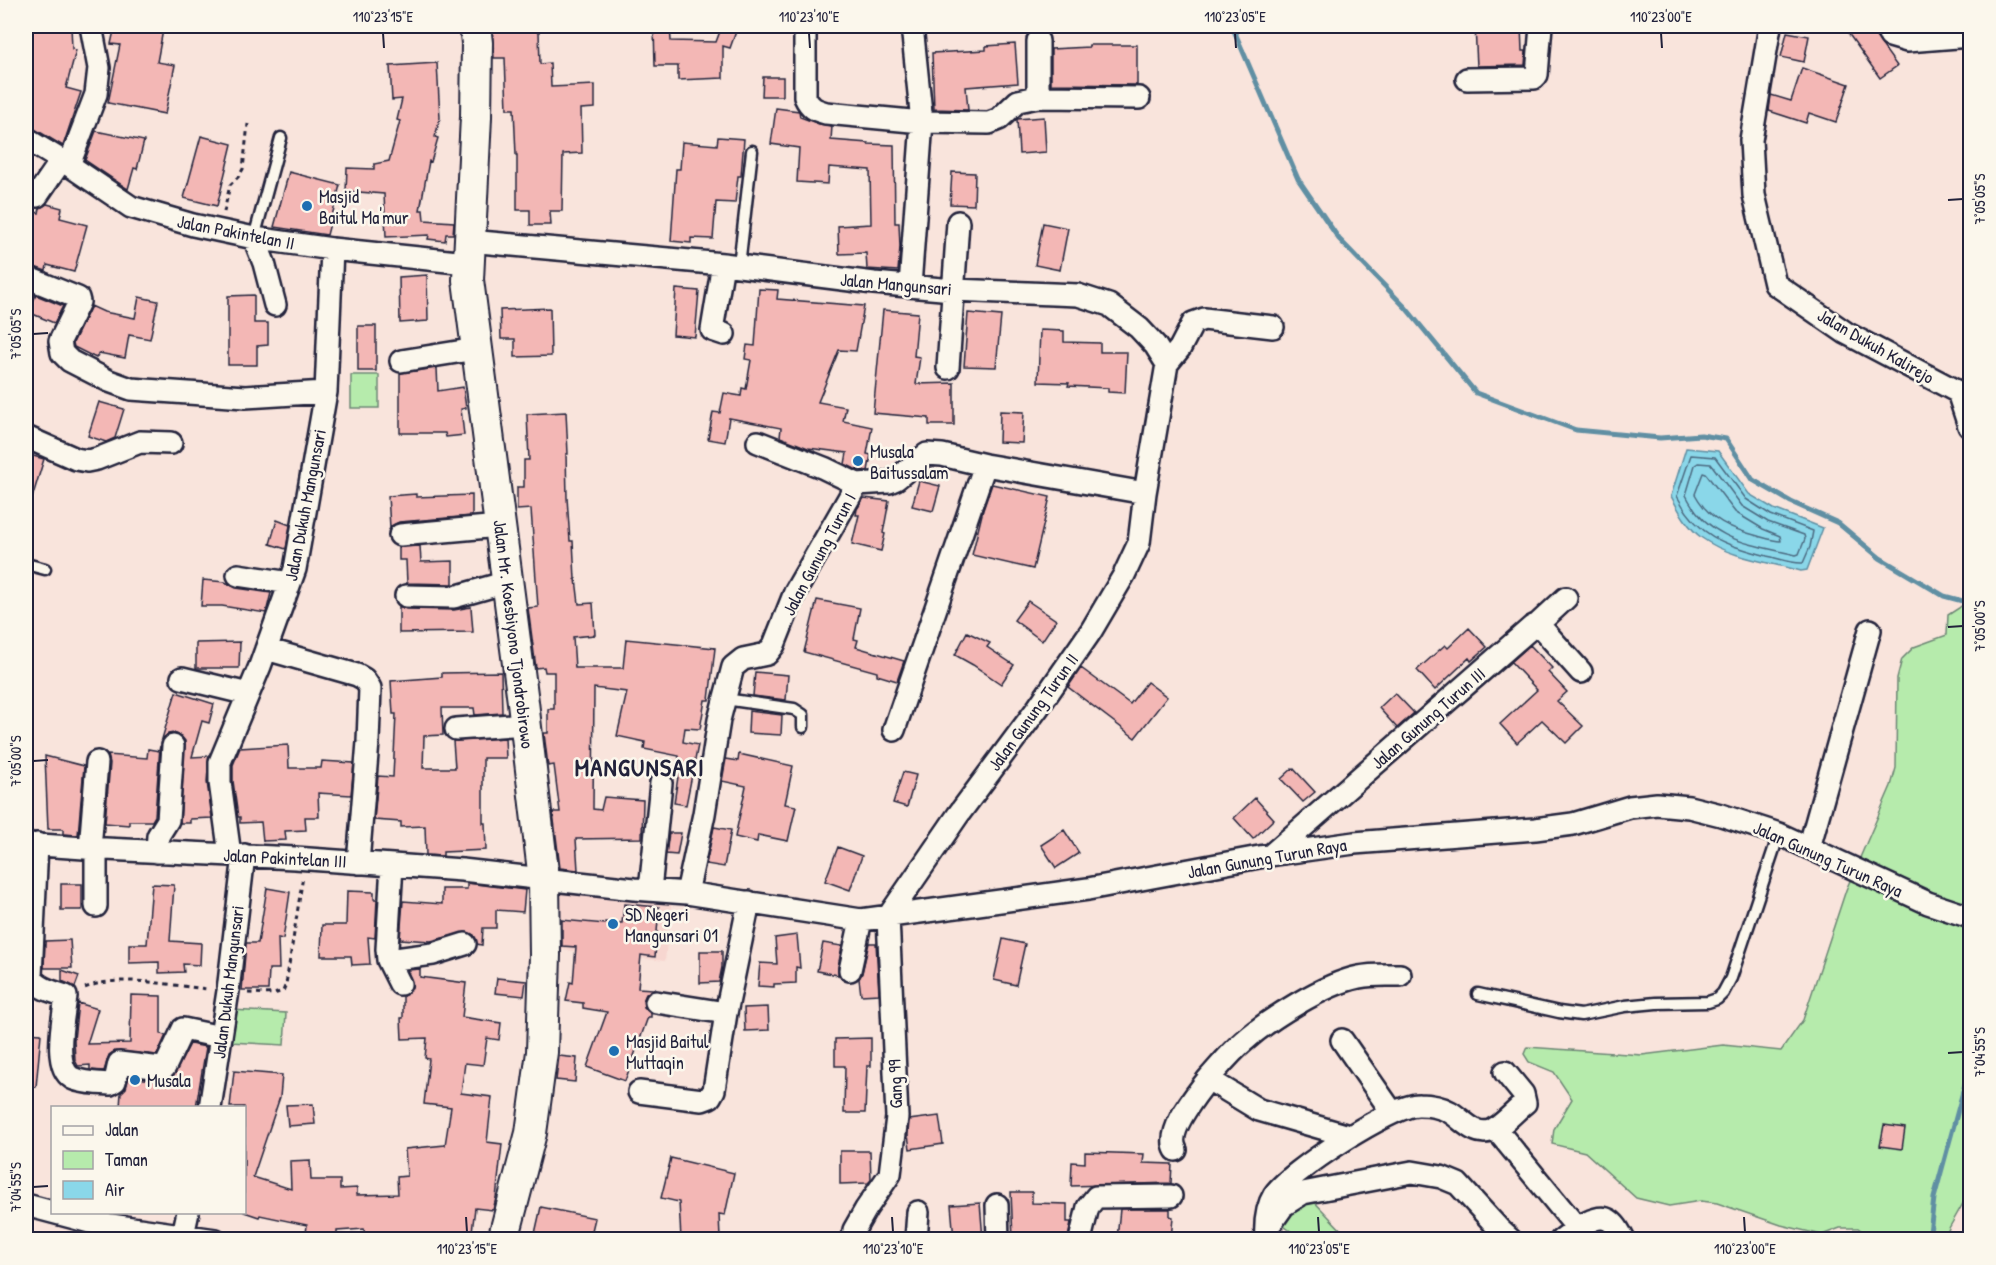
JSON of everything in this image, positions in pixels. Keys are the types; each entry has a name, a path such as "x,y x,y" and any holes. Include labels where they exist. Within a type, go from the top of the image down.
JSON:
{"main road":[{"name":"Jalan Mr. Koesbiyono Tjondrobirowo","path":"475,26 477,43 476,117 468,252 476,349 526,724 544,880 545,955 542,1052 531,1133 503,1239"}],"street":[{"path":"37,196 65,163 96,94 99,68 91,26"},
{"path":"805,26 805,97 815,110 922,122 989,123 999,119 1018,101 1038,97 1139,98"},
{"path":"910,286 922,122 912,26"},
{"path":"1467,79 1534,78 1538,75 1541,26"},
{"name":"Jalan Dukuh Kalirejo","path":"1770,26 1751,140 1754,195 1775,284 1846,333 1958,392 1969,426"},
{"path":"1886,26 1890,36 1907,41 1970,36 1970,26"},
{"path":"1038,41 1038,97"},
{"name":"Jalan Pakintelan II","path":"26,139 130,207 220,232 332,249 468,252"},
{"path":"948,368 958,222"},
{"path":"254,238 264,263 274,305"},
{"name":"Jalan Dukuh Mangunsari","path":"210,1106 228,991 237,855 220,782 220,762 266,649 295,569 326,392 332,249"},
{"name":"Jalan Mangunsari","path":"468,252 731,265 953,290 1078,295 1109,304 1139,328 1155,345 1167,364"},
{"path":"724,334 712,330 731,265"},
{"path":"26,277 74,296 79,301 60,341 62,353 76,365 109,381 131,389 245,397 326,392"},
{"path":"1145,493 1167,364 1180,348 1193,323 1204,319 1273,327"},
{"path":"401,361 476,349"},
{"path":"26,437 76,459 87,461 140,442 171,443"},
{"path":"758,442 824,468 857,484"},
{"name":"Jalan Gunung Turun I","path":"687,892 704,814 719,720 733,667 743,659 767,654 774,645 795,592 857,484 889,482 896,479 927,454 1145,493"},
{"path":"894,730 985,465"},
{"name":"Jalan Gunung Turun II","path":"888,917 958,815 1037,709 1091,631 1124,575 1139,543 1145,493"},
{"path":"400,535 500,526"},
{"path":"238,575 290,583"},
{"path":"406,596 454,597 507,582"},
{"name":"Jalan Gunung Turun III","path":"1270,855 1566,598"},
{"path":"1538,624 1581,672"},
{"path":"1809,848 1870,630"},
{"path":"266,649 357,675 368,683 370,688 368,742 358,863"},
{"path":"182,678 248,694"},
{"path":"456,729 526,724"},
{"path":"157,852 158,836 168,819 173,746"},
{"path":"96,906 93,849 97,762"},
{"path":"650,890 661,783"},
{"name":"Jalan Gunung Turun Raya","path":"544,880 687,892 861,920 1088,889 1270,855 1354,843 1573,824 1630,807 1657,804 1689,807 1722,815 1779,834 1928,903 1971,917"},
{"path":"31,844 29,921 31,976 33,982 66,996 60,1052 67,1075 75,1080 113,1083 117,1064 122,1062 165,1067 184,1029 221,1037"},
{"name":"Jalan Pakintelan III","path":"31,844 392,865 462,870 544,880"},
{"path":"392,865 387,949 388,960 400,984"},
{"path":"639,1092 694,1100 710,1097 714,1090 726,1013 749,902"},
{"name":"Gang 99","path":"853,1239 866,1209 891,1174 897,1117 888,917"},
{"path":"850,970 861,920"},
{"path":"388,960 433,954 465,944"},
{"path":"1176,1150 1173,1139 1175,1131 1191,1102 1208,1079 1243,1042 1261,1028 1333,985 1361,976 1400,975"},
{"path":"656,1002 726,1013"},
{"path":"1341,1040 1392,1112"},
{"path":"1266,1236 1267,1213 1273,1196 1284,1185 1349,1136 1392,1112 1409,1106 1426,1106 1450,1112 1479,1131 1488,1132 1495,1128 1525,1103 1523,1094 1504,1072"},
{"path":"1208,1079 1259,1110 1349,1136"},
{"path":"1495,1128 1569,1234 1592,1220 1612,1213 1621,1216 1638,1239"},
{"path":"1266,1236 1275,1216 1284,1205 1302,1193 1412,1172 1441,1177 1458,1184 1511,1239"},
{"path":"1080,1239 1088,1207 1096,1197 1172,1196"},
{"path":"26,1205 51,1212"},
{"path":"997,1205 998,1239"},
{"path":"916,1239 918,1212"},
{"path":"60,1214 90,1222 216,1239"},
{"path":"183,1235 188,1214"},
{"path":"1601,1218 1606,1218 1614,1224 1624,1239"}],"lane":[{"path":"254,238 281,138"},
{"path":"731,265 752,151"},
{"path":"26,564 45,569"},
{"path":"725,699 794,709 803,715 803,728"},
{"path":"1478,993 1581,1015 1625,1006 1708,1002 1717,999 1731,978 1779,834"}],"path":[{"path":"220,232 230,185 243,169 248,124"},
{"path":"66,996 94,984 124,981 274,994 283,991 306,859"}],"shaded area":[{"name":"SD Negeri Mangunsari 01","path":"561,887 672,899 665,961 554,949"}],"green space":[{"path":"351,375 379,375 379,408 351,408"},
{"path":"1970,598 1970,1191 1948,1230 1959,1239 1873,1239 1858,1228 1840,1228 1822,1235 1781,1225 1717,1203 1701,1201 1669,1206 1636,1198 1585,1152 1552,1144 1554,1129 1572,1099 1554,1072 1529,1062 1524,1054 1527,1047 1642,1055 1723,1045 1781,1051 1803,1020 1846,890 1891,786 1896,768 1897,678 1902,659 1914,647 1947,635 1948,615"},
{"path":"231,1010 286,1013 284,1045 229,1042"},
{"path":"1305,1192 1344,1233 1346,1239 1301,1239 1272,1217"}],"water":[{"path":"1686,448 1718,451 1749,494 1774,509 1823,528 1807,570 1801,571 1737,555 1713,545 1692,529 1671,496"}],"building":[{"path":"32,26 71,26 72,49 76,50 66,88 81,92 63,146 26,126 26,48"},
{"path":"115,26 140,26 163,30 157,62 175,65 165,114 108,103 120,45 111,44"},
{"path":"492,26 537,26 540,64 550,63 551,87 595,85 595,108 581,109 582,153 563,154 562,211 550,211 551,225 530,225 530,210 517,210 514,109 507,109 505,58 494,58"},
{"path":"654,26 670,26 671,41 716,42 722,26 738,26 730,48 723,46 723,78 678,80 678,66 655,66"},
{"path":"1475,26 1521,26 1522,51 1526,51 1525,65 1477,66"},
{"path":"1843,26 1873,26 1876,37 1897,66 1880,78"},
{"path":"1787,32 1809,36 1804,62 1781,57"},
{"path":"1015,44 1018,83 966,87 968,110 934,109 932,53 986,50 986,46"},
{"path":"1089,45 1137,45 1137,85 1051,84 1051,49 1089,47"},
{"path":"437,63 440,118 435,137 438,138 431,162 429,161 420,210 423,210 424,220 454,222 453,234 446,234 445,241 428,239 429,235 386,237 384,194 346,191 347,168 374,169 374,164 389,161 400,121 397,120 402,99 392,100 390,66"},
{"path":"1802,68 1849,84 1836,122 1809,113 1806,123 1769,111 1771,95 1791,101"},
{"path":"763,77 783,77 783,96 762,96"},
{"path":"776,108 799,111 800,117 832,126 831,140 894,145 895,223 899,223 900,247 898,271 867,269 866,253 839,254 838,226 871,224 870,170 829,167 828,184 797,182 799,148 771,144"},
{"path":"1044,117 1046,152 1019,154 1017,119"},
{"path":"96,131 144,141 137,169 134,168 128,189 85,160"},
{"path":"201,136 232,144 217,206 184,198"},
{"path":"718,137 744,139 741,176 738,176 735,203 716,202 713,239 691,238 691,243 671,241 676,169 680,169 682,142 717,145"},
{"name":"Masjid Baitul Ma'mur","path":"289,172 340,185 327,235 274,227"},
{"path":"952,172 975,173 974,205 950,204"},
{"path":"47,204 62,208 60,218 87,225 74,272 47,265 46,271 26,264 26,210 39,213 40,208"},
{"path":"1043,223 1068,228 1060,270 1035,265"},
{"path":"427,275 428,321 400,323 399,277"},
{"path":"676,289 699,291 695,337 673,335"},
{"path":"759,289 778,290 777,299 864,306 856,351 839,350 818,402 846,407 843,421 872,427 867,454 871,455 868,471 855,469 845,464 847,453 808,448 780,437 781,428 729,418 725,442 708,439 713,412 720,413 724,393 741,396 742,388 746,389 751,360 745,359 747,345 755,346"},
{"path":"36,295 63,306 54,323 28,312"},
{"path":"254,295 254,323 268,323 268,345 257,346 257,365 228,365 228,296"},
{"path":"139,297 158,301 150,339 129,335 125,358 99,353 96,358 74,347 73,343 91,306 104,312 135,318"},
{"path":"550,308 551,356 515,357 515,339 501,339 500,310"},
{"path":"883,310 918,313 914,356 920,357 916,384 954,383 954,425 929,425 929,418 873,413"},
{"path":"968,313 1001,316 996,367 964,366"},
{"path":"358,326 376,326 376,371 358,371"},
{"path":"1040,330 1064,331 1064,342 1100,343 1100,352 1127,352 1125,393 1108,392 1108,388 1068,386 1069,383 1038,382"},
{"path":"437,368 438,391 463,387 466,408 461,409 464,435 446,437 445,433 400,433 400,373"},
{"path":"99,402 124,409 115,438 106,442 88,436"},
{"path":"1000,411 1024,412 1022,443 999,442"},
{"path":"566,412 570,541 573,541 579,604 593,603 595,635 573,637 575,668 623,668 626,639 715,648 709,700 705,700 700,729 685,728 683,742 698,745 686,805 674,803 680,764 678,764 679,756 644,749 645,742 617,736 627,692 594,688 593,809 601,810 604,797 643,800 642,838 576,839 578,870 560,868 553,812 560,812 554,765 548,766 544,733 548,733 548,709 554,709 554,672 545,672 544,667 536,668 528,608 538,607 531,509 517,510 517,487 524,487 524,460 529,460 527,414"},
{"path":"26,454 44,459 29,508 26,507"},
{"path":"919,481 940,486 933,511 912,506"},
{"path":"992,484 1050,497 1033,569 972,555"},
{"path":"416,494 416,497 472,495 472,516 399,522 390,527 388,496"},
{"path":"864,498 889,501 881,551 852,544 859,515 856,515 857,509"},
{"path":"277,520 290,525 286,549 270,544"},
{"path":"420,546 421,562 453,561 453,584 407,583 406,560 399,560 399,547"},
{"path":"203,580 225,582 236,588 271,593 266,613 222,606 201,606"},
{"path":"817,600 860,608 854,639 858,640 856,647 904,661 897,681 877,675 877,672 804,652"},
{"path":"1028,601 1056,620 1042,641 1014,620"},
{"path":"399,606 406,609 454,610 471,607 473,632 399,633"},
{"path":"1469,628 1487,647 1471,661 1469,658 1435,690 1417,670 1445,645 1448,648"},
{"path":"967,632 990,643 987,647 1014,665 1001,684 955,655"},
{"path":"240,642 239,668 196,668 196,643"},
{"path":"1530,645 1552,668 1548,672 1567,692 1557,701 1583,726 1566,743 1542,720 1517,743 1500,724 1537,690 1511,662"},
{"path":"1081,668 1130,704 1147,682 1167,697 1135,738 1068,687"},
{"path":"501,672 502,713 475,715 474,708 442,708 443,735 424,736 423,768 455,768 453,741 505,738 506,758 483,758 483,823 485,823 486,850 443,852 443,856 426,855 425,826 401,827 401,822 374,820 378,776 393,777 396,714 393,714 391,681 442,677 442,673"},
{"path":"755,672 788,675 786,700 753,696"},
{"path":"176,692 214,704 209,723 202,721 192,757 209,756 207,782 212,818 190,819 190,823 180,823 185,741 174,733 162,739"},
{"path":"1395,693 1414,713 1397,728 1379,708"},
{"path":"749,711 782,715 781,735 748,733"},
{"path":"288,745 289,768 321,768 322,761 354,763 351,795 318,793 319,817 305,817 306,830 285,831 286,840 263,841 261,822 240,823 233,781 233,765 240,748"},
{"path":"160,746 155,816 152,821 129,821 129,825 105,823 110,763 108,755 147,758 148,749 159,751"},
{"path":"739,754 793,766 785,804 796,806 788,841 758,835 757,842 735,837 746,786 722,781 726,759 738,761"},
{"path":"45,756 84,766 78,835 63,834 63,829 48,829"},
{"path":"1293,768 1315,792 1303,802 1281,779"},
{"path":"903,772 916,775 907,807 893,803"},
{"path":"1255,798 1274,819 1253,839 1234,818"},
{"path":"714,827 731,830 724,867 706,864"},
{"path":"1064,830 1079,853 1056,868 1041,845"},
{"path":"669,833 681,833 677,855 666,854"},
{"path":"838,847 862,856 850,890 825,881"},
{"path":"467,883 525,890 523,912 496,910 496,928 483,928 482,945 477,944 474,935 467,932 431,941 400,939 403,901 442,904 442,889 467,889"},
{"path":"61,884 82,884 82,910 61,910"},
{"path":"152,884 174,885 170,941 201,943 200,965 183,964 184,972 159,973 159,962 129,963 129,944 147,944"},
{"path":"267,888 290,892 283,939 278,938 279,969 269,969 268,990 242,990 246,943 258,943"},
{"path":"347,891 374,892 374,899 377,899 375,938 368,937 370,964 352,965 351,956 321,956 322,925 346,925"},
{"path":"624,904 659,907 655,957 641,955 638,988 654,989 646,994 643,1001 651,1017 648,1017 625,1081 587,1067 607,1012 583,1008 583,1003 566,1001 570,982 573,983 576,947 562,946 562,920 605,924 605,922 622,923"},
{"path":"797,935 800,968 796,967 796,983 774,984 774,987 758,986 760,963 777,964 775,938"},
{"path":"1003,939 1025,944 1016,985 994,980"},
{"path":"70,940 72,968 44,968 45,941"},
{"path":"823,943 842,946 838,975 817,971"},
{"path":"869,943 876,943 879,994 861,995 859,979"},
{"path":"700,951 722,951 719,982 700,983"},
{"path":"420,969 420,977 466,983 462,1017 501,1023 499,1040 487,1038 483,1065 465,1063 461,1093 492,1097 487,1142 502,1144 493,1210 475,1208 471,1239 365,1239 364,1229 337,1231 337,1235 306,1234 307,1225 246,1213 246,1106 230,1106 234,1071 282,1075 280,1097 253,1177 291,1189 290,1161 310,1160 311,1180 340,1180 340,1189 357,1188 357,1195 398,1194 397,1177 407,1176 405,1149 445,1145 451,1107 424,1104 429,1059 425,1058 427,1038 402,1039 403,996 410,991 413,985 407,970"},
{"path":"62,970 79,976 75,987 62,981"},
{"path":"497,978 526,981 524,996 495,993"},
{"path":"131,995 161,996 161,1034 166,1035 157,1055 115,1051 109,1055 104,1071 90,1070 90,1065 78,1066 75,1060 74,1040 78,1003 98,1009 87,1044 130,1043"},
{"path":"768,1007 769,1030 745,1031 744,1008"},
{"path":"26,1033 41,1034 36,1087 26,1086"},
{"path":"871,1038 871,1066 867,1066 865,1113 844,1113 845,1066 835,1066 835,1039"},
{"path":"190,1044 206,1047 196,1106 120,1106 121,1093 126,1088 129,1077 160,1081 173,1077"},
{"path":"559,1056 577,1058 575,1082 556,1080"},
{"path":"313,1104 315,1124 288,1126 286,1105"},
{"path":"939,1116 943,1144 910,1149 909,1120"},
{"path":"1884,1125 1905,1128 1902,1149 1880,1146"},
{"path":"840,1151 870,1151 871,1180 868,1183 840,1184"},
{"path":"1085,1152 1144,1154 1143,1163 1172,1164 1171,1183 1071,1186 1072,1162 1085,1163"},
{"path":"671,1158 734,1173 725,1215 719,1214 720,1239 681,1239 679,1202 661,1198"},
{"path":"1011,1192 1032,1192 1032,1203 1067,1204 1067,1222 1071,1222 1068,1239 1013,1239"},
{"path":"980,1203 983,1239 954,1239 951,1205"},
{"path":"541,1207 595,1218 590,1239 534,1238"},
{"path":"1120,1209 1170,1209 1170,1216 1173,1217 1171,1239 1117,1239"}],"waterway":[{"path":"1232,26 1298,179 1339,239 1406,308 1476,393 1576,430 1660,438 1701,435 1726,439 1753,480 1791,502 1838,523 1880,558 1944,596 1970,603"},
{"path":"1936,1240 1930,1233 1934,1198 1970,1066"}],"place":[{"name":"Masjid Baitul Ma'mur","path":"307,206"},
{"name":"Musala Baitussalam","path":"858,461"},
{"name":"SD Negeri Mangunsari 01","path":"613,924"},
{"name":"Masjid Baitul Muttaqin","path":"614,1051"},
{"name":"Musala","path":"135,1080"}],"district":[{"name":"MANGUNSARI","path":"640,767"}]}
